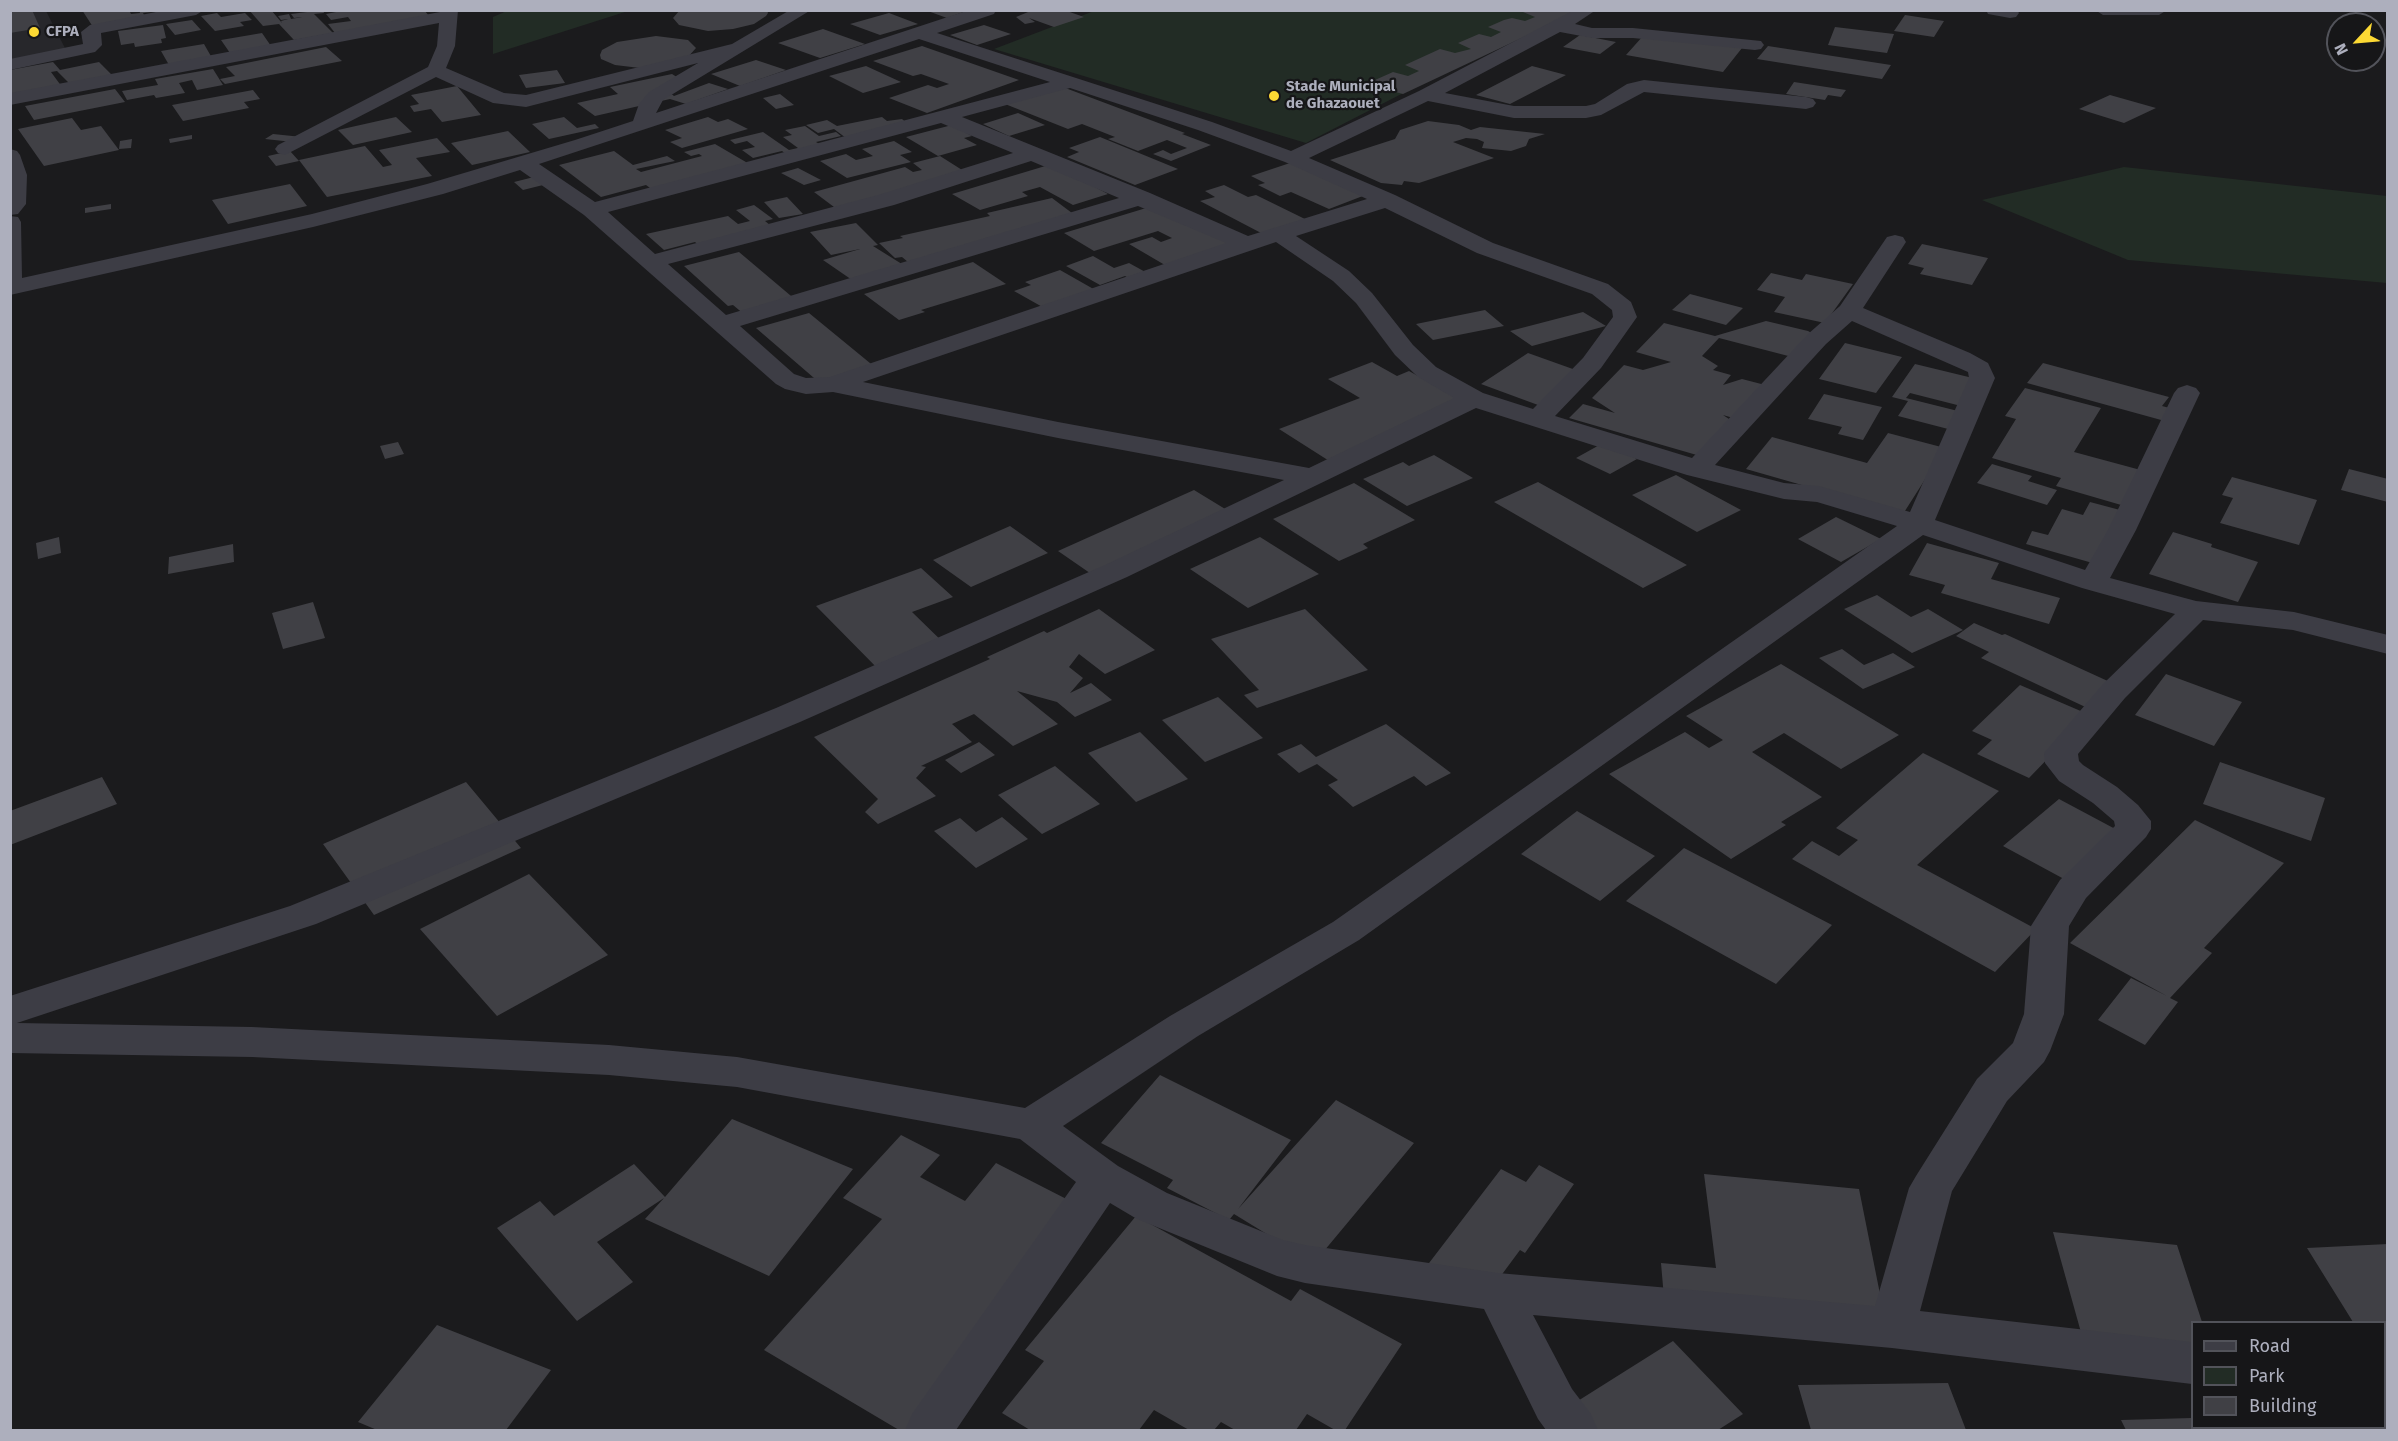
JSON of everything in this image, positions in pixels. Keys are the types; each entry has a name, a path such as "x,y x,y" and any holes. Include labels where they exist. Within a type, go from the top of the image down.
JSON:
{"street":[{"path":"10,65 89,48 93,45 90,33 96,29 196,10"},
{"path":"642,124 649,104 656,96 803,10"},
{"path":"10,222 11,288 313,220 435,189 642,124 988,10"},
{"path":"1292,158 1426,95 1587,10"},
{"path":"2103,10 2159,10"},
{"path":"10,99 449,13 446,46 436,70 285,149"},
{"path":"1559,26 1592,33 1633,33 1755,45"},
{"path":"919,33 1205,126 1292,158 1387,200 1485,248 1600,289 1623,307 1625,317 1592,363 1539,418"},
{"path":"436,70 500,99 526,101 738,48"},
{"path":"592,210 1067,83"},
{"path":"1426,95 1514,112 1586,112 1601,109 1634,88 1644,86 1806,103"},
{"path":"944,117 1142,198 1247,244"},
{"path":"650,262 865,206 1034,153"},
{"path":"10,155 17,175 15,204 10,209"},
{"path":"522,162 592,210 785,379 806,386 833,384 1247,244 1387,200"},
{"path":"723,324 1142,198"},
{"path":"1279,234 1341,276 1364,298 1404,350 1427,372 1447,386 1474,399 1697,470 1784,491 1819,494 1919,524 2093,582 2196,610 2294,621 2388,645"},
{"path":"1697,470 1817,339 1849,311 1895,242"},
{"path":"1031,1125 1184,1026 1346,931 1919,524 1982,378 1979,368 1961,358 1849,311"},
{"path":"833,384 1081,435 1309,476"},
{"path":"2093,582 2122,530 2187,393"},
{"path":"10,1011 303,915 788,715 1116,571 1309,476 1474,399"},
{"path":"1892,1328 1931,1188 1966,1127 1992,1090 2030,1051 2044,1014 2050,926 2073,889 2133,829 2133,821 2126,813 2062,763 2061,753 2114,691 2196,610"},
{"path":"10,1038 252,1042 609,1060 737,1072 1031,1125 1103,1178 1152,1206 1277,1257 1305,1264 1498,1292 1892,1328 2191,1363"},
{"path":"928,1431 1103,1178"},
{"path":"1498,1292 1555,1404 1574,1431"}],"shaded area":[{"name":"CFPA","path":"11,11 46,11 68,54 11,64"}],"green space":[{"path":"509,10 628,11 493,54 493,17"},
{"name":"Stade Municipal de Ghazaouet","path":"1094,11 1563,11 1306,143 994,49"},
{"path":"2124,167 2387,196 2387,283 2128,260 1982,200"}],"building":[{"path":"10,10 32,10 40,28 10,33"},
{"path":"82,10 129,10 131,14 140,13 139,10 151,12 143,13 146,18 93,27"},
{"path":"249,10 271,10 282,23 281,21 288,19 281,20 278,16 289,14 291,19 302,17 294,18 291,14 323,10 324,13 314,14 333,33 294,40 279,24 263,26"},
{"path":"346,10 424,10 430,17 335,33 328,24 351,21 348,17 331,20 326,14"},
{"path":"680,10 767,10 768,13 754,24 708,31 679,25 673,18"},
{"path":"925,10 966,11 947,18"},
{"path":"1033,10 1064,10 1084,17 1054,27 1029,18 1035,22 1025,24 1016,17"},
{"path":"1526,10 1581,10 1403,94 1366,84 1393,72 1408,76 1419,71 1405,65 1440,49 1455,53 1471,49 1458,43 1479,34 1491,37 1501,32 1488,27 1504,20 1512,18 1525,21 1535,17 1523,12"},
{"path":"217,13 221,17 245,13 252,20 240,22 244,26 215,31 201,16"},
{"path":"889,13 918,24 880,35 850,24"},
{"path":"1905,15 1944,21 1934,37 1894,31"},
{"path":"192,20 201,30 175,35 166,24"},
{"path":"163,25 166,38 161,39 162,43 135,47 134,43 121,45 118,31"},
{"path":"984,25 1011,34 977,45 950,35"},
{"path":"1835,27 1894,34 1887,53 1828,45"},
{"path":"823,29 865,44 820,58 778,43"},
{"path":"262,33 271,46 230,53 221,40"},
{"path":"1580,35 1616,42 1600,54 1563,47"},
{"path":"656,36 688,40 696,48 688,57 640,68 615,65 601,59 602,50 617,42"},
{"path":"1643,36 1742,48 1723,72 1626,55"},
{"path":"204,44 212,58 169,65 161,51"},
{"path":"922,46 1019,80 927,113 889,98 928,85 937,88 949,84 921,74 913,76 873,61"},
{"path":"1768,46 1891,65 1882,79 1757,59"},
{"path":"326,47 342,61 225,84 220,79 235,76 226,67"},
{"path":"756,60 786,70 740,86 711,74"},
{"path":"53,62 60,70 99,62 112,75 70,84 57,71 51,72 62,87 10,97 10,70"},
{"path":"866,66 901,82 863,93 829,76"},
{"path":"1532,66 1566,75 1510,104 1476,95"},
{"path":"213,69 223,85 197,90 192,80 179,83 185,93 127,100 122,91 158,85 155,79"},
{"path":"557,70 565,83 526,88 519,75"},
{"path":"672,74 683,81 661,86 674,96 709,83 728,89 686,104 670,99 595,116 577,103 618,94 610,87"},
{"path":"1794,82 1846,90 1841,97 1828,95 1825,100 1786,94"},
{"path":"457,86 481,115 442,122 431,109 414,112 410,106 419,104 411,95"},
{"path":"1060,86 1211,145 1171,161 1153,154 1163,150 1171,154 1187,148 1167,140 1138,151 1108,139 1115,137 1082,124 1068,129 1005,104"},
{"path":"115,89 125,102 34,120 25,106"},
{"path":"253,90 260,99 244,102 249,108 183,121 172,105"},
{"path":"780,94 794,105 776,109 763,98"},
{"path":"2110,95 2156,108 2124,123 2079,109"},
{"path":"1018,113 1045,125 1009,136 983,124"},
{"path":"396,117 412,132 353,145 338,130"},
{"path":"564,117 577,128 595,124 599,128 549,139 532,124"},
{"path":"708,117 718,122 728,119 748,129 682,148 670,142 682,138 665,130"},
{"path":"882,117 887,121 902,119 910,126 846,138 834,129 818,133 806,125 827,120 837,126"},
{"path":"72,118 81,130 101,126 119,150 44,166 18,129"},
{"path":"1428,121 1459,125 1471,130 1480,127 1545,134 1529,139 1526,146 1511,151 1482,148 1484,142 1477,139 1466,138 1453,142 1494,158 1419,183 1404,181 1402,185 1381,183 1330,160 1395,139 1400,130"},
{"path":"952,125 972,136 964,138 977,145 938,156 906,137"},
{"path":"805,126 819,136 836,132 841,136 816,142 824,147 789,156 782,151 753,158 742,150 755,147 747,141 735,144 730,140 763,132 789,150 798,148 783,137 792,135 785,130"},
{"path":"508,131 530,152 472,165 451,143"},
{"path":"273,134 302,137 293,142 265,139"},
{"path":"192,135 192,139 170,143 169,139"},
{"path":"1100,137 1178,169 1135,185 1067,157 1079,152 1069,148"},
{"path":"437,138 450,152 416,158 432,176 327,197 299,160 365,146 383,167 392,165 379,150"},
{"path":"132,139 131,148 119,149 120,141"},
{"path":"894,141 912,152 900,155 911,162 847,178 820,161 846,154 856,160 873,156 862,149"},
{"path":"715,144 751,165 654,191 646,185 601,197 559,165 614,151 633,165 667,156 675,161 636,169 641,172 702,156 699,154 691,156 684,152"},
{"path":"290,151 299,161 276,166 268,156"},
{"path":"940,156 970,175 838,210 814,192 905,167 913,172 922,170 913,163"},
{"path":"1293,162 1368,194 1329,209 1291,192 1280,196 1258,185 1265,183 1251,176"},
{"path":"1052,164 1108,194 1073,205 1040,187 1022,192 1028,196 980,210 952,194"},
{"path":"798,168 821,180 804,185 781,173"},
{"path":"534,177 543,185 523,190 514,182"},
{"path":"290,184 307,206 228,224 212,200"},
{"path":"1224,185 1248,197 1256,195 1307,220 1263,234 1200,201 1215,197 1205,191"},
{"path":"787,197 803,214 779,218 764,202"},
{"path":"1052,198 1076,216 908,262 902,257 895,258 879,243 903,238 900,236 990,216 987,213"},
{"path":"111,204 111,209 85,213 85,208"},
{"path":"754,205 773,219 765,221 775,229 702,248 695,242 664,250 646,234 728,216 738,224 750,221 736,210"},
{"path":"1156,205 1244,244 1170,268 1129,244 1152,237 1161,242 1172,238 1158,231 1094,251 1064,233"},
{"path":"856,223 878,245 873,246 905,266 855,282 823,260 860,249 831,255 810,232"},
{"path":"1922,244 1988,258 1972,285 1920,274 1924,268 1908,264"},
{"path":"739,252 797,301 745,315 733,305 728,306 684,266"},
{"path":"1093,256 1114,268 1129,263 1149,274 1132,280 1125,276 1100,285 1066,266"},
{"path":"973,262 1006,284 921,310 925,312 899,320 864,294"},
{"path":"1060,270 1097,291 1046,309 1014,291 1031,285 1025,282"},
{"path":"1771,273 1802,280 1806,274 1853,284 1825,323 1774,312 1785,297 1757,290"},
{"path":"1690,294 1743,308 1726,325 1672,310"},
{"path":"1485,310 1504,326 1433,340 1416,324"},
{"path":"1583,312 1606,326 1532,346 1510,331"},
{"path":"809,313 876,368 821,384 756,328"},
{"path":"1766,321 1808,331 1815,335 1796,358 1719,338 1702,356 1718,366 1713,370 1731,375 1723,385 1742,379 1769,386 1740,420 1723,415 1741,427 1714,460 1569,418 1583,404 1615,413 1592,398 1624,365 1643,370 1671,362 1636,352 1664,323 1715,336"},
{"path":"1845,343 1902,357 1876,393 1819,379"},
{"path":"1528,353 1584,373 1538,405 1481,384"},
{"path":"1372,362 1397,376 1409,371 1473,407 1334,464 1279,429 1360,398 1328,379"},
{"path":"2043,363 2169,397 2162,406 2181,411 2172,423 2027,383"},
{"path":"1915,364 1981,380 1965,407 1910,393 1906,398 1962,412 1952,430 1898,416 1908,401 1892,397"},
{"path":"2025,388 2101,408 2074,452 2148,472 2128,507 2056,486 2061,478 1992,458 2016,419 2005,416"},
{"path":"1824,394 1882,407 1863,440 1838,434 1842,427 1808,419"},
{"path":"1888,433 1945,448 1903,514 1746,469 1772,437 1867,463"},
{"path":"398,442 404,454 385,459 380,446"},
{"path":"1603,443 1637,459 1610,474 1576,458"},
{"path":"1434,455 1473,478 1407,506 1363,479 1403,462 1409,466"},
{"path":"1992,464 2032,476 2028,481 2057,490 2047,505 1977,483"},
{"path":"2349,469 2388,479 2388,502 2341,490"},
{"path":"1676,475 1741,510 1697,532 1632,495"},
{"path":"2232,477 2317,500 2299,545 2220,523 2233,498 2222,495"},
{"path":"1538,482 1687,565 1643,588 1494,502"},
{"path":"1354,483 1415,520 1363,544 1368,548 1339,561 1273,519"},
{"path":"1194,490 1235,515 1100,580 1058,551"},
{"path":"2090,502 2135,514 2110,568 2026,544 2032,531 2048,535 2062,509 2083,515"},
{"path":"1836,517 1881,539 1841,562 1798,539"},
{"path":"1010,526 1048,553 971,587 933,560"},
{"path":"2173,532 2258,562 2238,602 2149,574"},
{"path":"59,537 61,553 38,559 36,543"},
{"path":"1260,537 1319,574 1248,608 1190,569"},
{"path":"1927,543 1999,563 1991,579 2060,598 2049,624 1941,593 1945,585 1909,575"},
{"path":"233,544 234,562 168,574 169,557"},
{"path":"921,568 953,597 912,612 951,650 885,676 816,606"},
{"path":"1877,595 1911,617 1928,609 1963,630 1912,653 1844,609"},
{"path":"313,602 325,638 283,649 272,613"},
{"path":"1099,609 1155,650 1105,674 1079,654 1069,667 1083,678 1070,693 1091,683 1112,700 1075,717 1057,702 1017,691 1058,724 1013,746 974,714 952,724 972,742 921,766 926,767 916,778 936,796 878,824 865,812 878,799 814,737 990,659 987,657 1044,631 1047,633"},
{"path":"1305,609 1368,670 1257,708 1244,695 1259,690 1211,639"},
{"path":"1974,623 2002,635 2005,634 2123,688 2096,712 1981,658 1989,652 1956,636"},
{"path":"1842,649 1864,665 1893,653 1915,667 1863,689 1819,658"},
{"path":"1781,664 1899,735 1841,769 1784,733 1752,752 1822,797 1781,822 1786,825 1731,859 1609,774 1685,732 1709,748 1723,740 1686,716"},
{"path":"2166,674 2242,702 2214,746 2135,715"},
{"path":"2020,685 2090,715 2029,778 1977,754 1992,740 1972,731"},
{"path":"1218,697 1263,738 1205,762 1162,720"},
{"path":"1386,724 1451,773 1426,786 1414,776 1353,807 1328,785 1338,780 1317,764 1299,773 1277,754 1301,744 1316,757"},
{"path":"1140,732 1188,779 1136,802 1088,753"},
{"path":"979,742 995,755 961,773 945,760"},
{"path":"1923,753 1999,791 1917,865 2036,929 1995,972 1792,859 1812,841 1839,856 1858,840 1836,828"},
{"path":"2220,762 2325,798 2311,841 2203,804"},
{"path":"1055,766 1100,804 1042,834 998,795"},
{"path":"102,777 117,804 10,845 10,811"},
{"path":"466,782 521,848 374,915 323,844"},
{"path":"2059,799 2119,831 2064,879 2003,846"},
{"path":"1577,811 1655,856 1600,901 1521,854"},
{"path":"1002,817 1028,839 976,868 934,831 960,818 976,832"},
{"path":"2195,820 2284,863 2204,948 2212,953 2170,998 2178,1002 2145,1045 2098,1020 2131,978 2167,996 2070,943"},
{"path":"1684,848 1832,925 1776,984 1626,901"},
{"path":"529,874 608,955 497,1016 420,929"},
{"path":"1160,1075 1291,1140 1238,1209 1336,1100 1414,1143 1314,1263 1234,1214 1229,1220 1167,1188 1173,1180 1101,1143"},
{"path":"732,1119 853,1169 769,1276 645,1219 664,1198 597,1242 633,1282 577,1321 497,1228 540,1201 554,1216 634,1164 665,1197"},
{"path":"901,1135 940,1155 920,1177 965,1201 996,1163 1084,1208 907,1430 899,1430 764,1350 882,1219 843,1198"},
{"path":"1539,1165 1574,1184 1525,1253 1520,1250 1483,1300 1426,1267 1501,1169 1526,1182"},
{"path":"1704,1174 1859,1189 1885,1319 1664,1298 1661,1263 1716,1268"},
{"path":"1136,1216 1291,1301 1300,1289 1402,1344 1345,1430 1335,1430 1307,1414 1296,1430 1235,1430 1221,1422 1214,1430 1189,1430 1154,1410 1139,1430 1030,1430 1002,1413 1044,1361 1025,1350"},
{"path":"2053,1232 2177,1245 2202,1321 2191,1321 2191,1349 2082,1336"},
{"path":"2388,1244 2388,1371 2386,1371 2386,1321 2352,1321 2307,1248"},
{"path":"437,1325 551,1370 506,1430 377,1430 358,1422"},
{"path":"1673,1341 1743,1414 1718,1430 1596,1430 1573,1404"},
{"path":"1948,1383 1966,1430 1811,1430 1798,1385"},
{"path":"2191,1418 2191,1429 2260,1430 2126,1430 2121,1420"}],"place":[{"name":"CFPA","path":"34,32"},
{"name":"Stade Municipal de Ghazaouet","path":"1274,96"}]}
